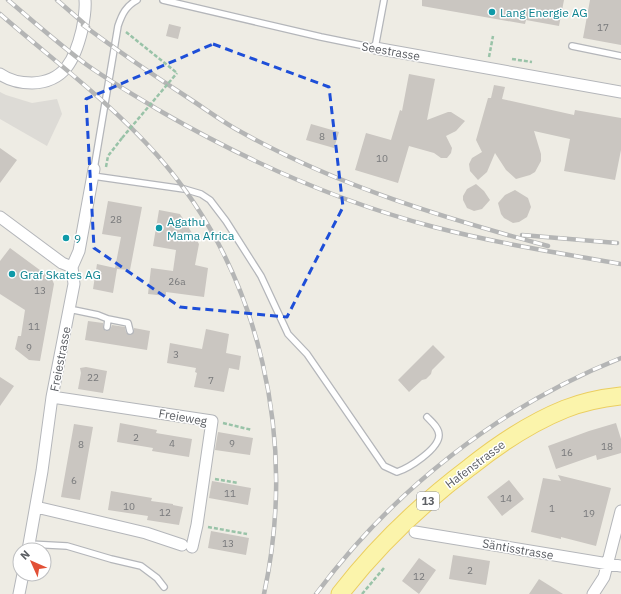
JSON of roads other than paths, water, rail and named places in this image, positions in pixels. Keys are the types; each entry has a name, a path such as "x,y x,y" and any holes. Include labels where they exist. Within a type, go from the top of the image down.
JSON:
{"main road":[{"name":"Hafenstrasse","path":"340,594 356,572 418,509 446,485 496,447 531,425 567,408 600,398 621,396"}],"street":[{"path":"0,74 13,81 22,83 46,81 58,76 69,64 77,49 85,14 85,0"},
{"name":"Seestrasse","path":"375,48 621,92"},
{"name":"Freiestrasse","path":"29,542 36,507 52,397 74,284 72,267 79,251 97,172"},
{"path":"0,217 62,263 72,267"},
{"name":"Freieweg","path":"36,507 146,533 187,546 197,524 204,477 212,421 52,397"},
{"path":"593,594 604,577 621,511"},
{"name":"Säntisstrasse","path":"415,532 621,566"},
{"path":"19,594 21,582"}],"lane":[{"name":"Seestrasse","path":"163,0 375,48"},
{"path":"375,48 384,0"},
{"path":"134,1 126,8 121,16 118,26 97,172 184,189 201,194 210,200 226,221 250,258 274,302 288,334 307,354 384,466 397,472 407,468 435,446 439,434 437,428 427,417"},
{"path":"572,46 621,56"},
{"path":"69,309 128,323 130,331"},
{"path":"108,319 108,327"},
{"path":"52,546 67,546 141,566 157,578 164,587"}],"railway":[{"path":"8,0 77,57 115,83 194,130 294,178 329,193 363,205 434,227 504,243 621,264"},
{"path":"57,0 88,27"},
{"path":"0,14 81,82 121,118 157,155 193,202 223,252 246,306 262,362 272,419 276,478 273,536 264,594"},
{"path":"83,25 222,121 279,152 354,185 392,199 470,224 548,246"},
{"path":"522,235 617,243"},
{"path":"316,594 346,556 379,520 414,486 452,455 492,426 533,400 576,378 621,358"}],"place":[{"name":"Lang Energie AG","path":"492,12"},
{"name":"Agathu Mama Africa","path":"159,228"},
{"name":"9","path":"66,238"},
{"name":"Graf Skates AG","path":"12,274"}]}
